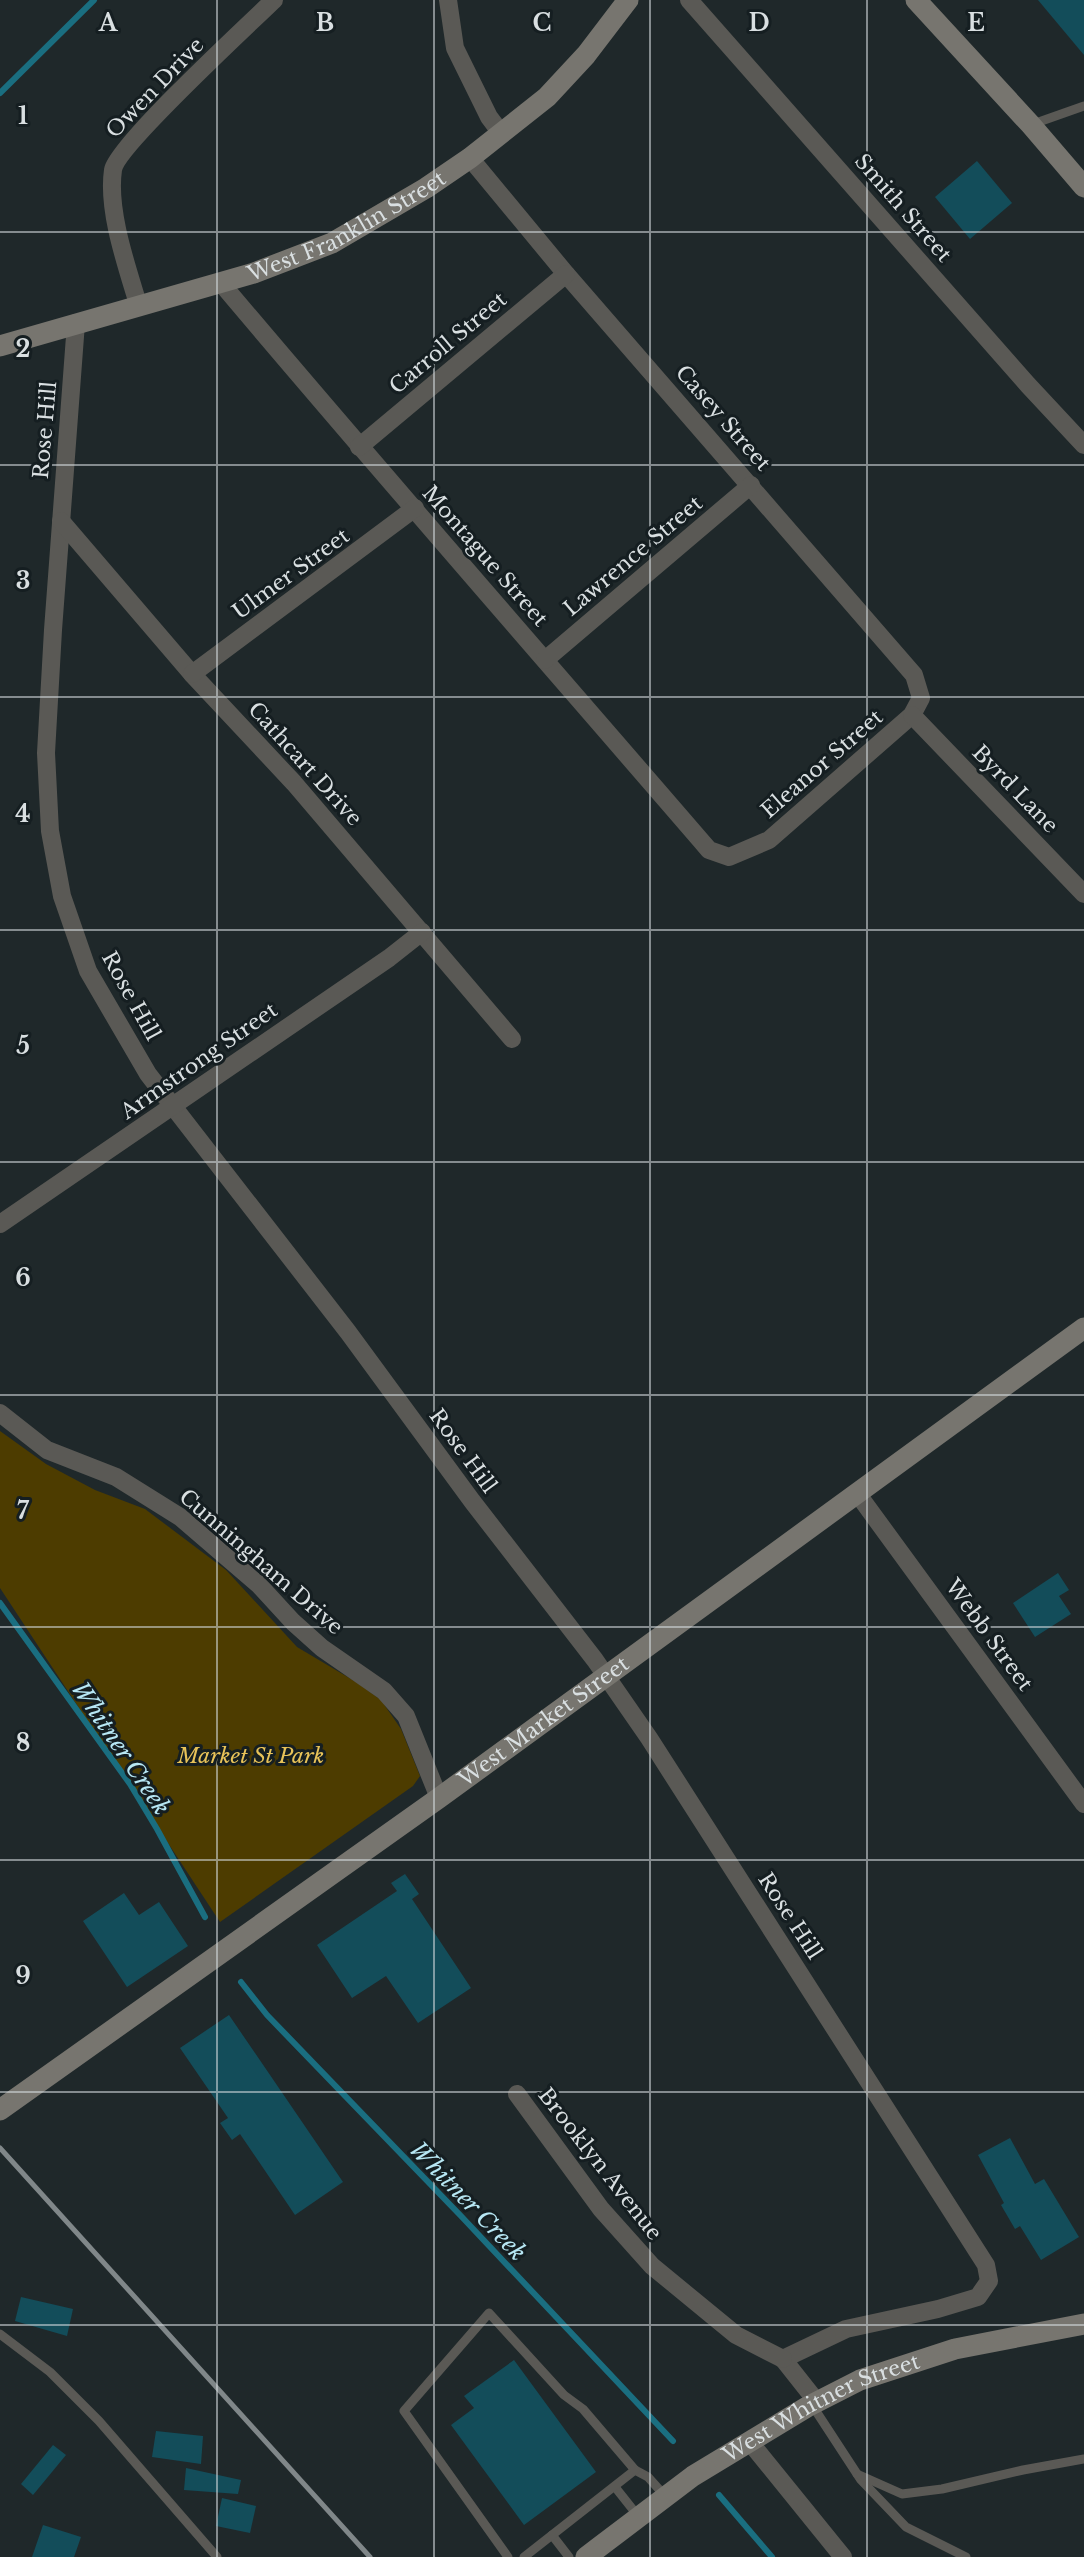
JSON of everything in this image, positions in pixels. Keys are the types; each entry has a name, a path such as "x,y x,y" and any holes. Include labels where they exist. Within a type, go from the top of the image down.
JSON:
{"street":[{"name":"Owen Drive","path":"139,307 114,211 113,168 136,135 274,0"},
{"path":"447,0 455,48 489,117 501,133"},
{"name":"West Franklin Street","path":"0,346 221,283 332,243 426,188 470,158 547,97 586,55 628,0"},
{"name":"Smith Street","path":"689,0 1084,445"},
{"path":"916,0 1084,187"},
{"name":"Casey Street","path":"470,158 566,274 914,676 921,698 912,715"},
{"name":"Carroll Street","path":"359,447 566,274"},
{"name":"Montague Street","path":"221,283 359,447 415,508 709,850 719,853"},
{"name":"Rose Hill","path":"76,323 46,752 50,831 62,896 88,971 148,1073 173,1107 340,1322 472,1501 607,1676 986,2264 989,2281 978,2297 938,2309 846,2329 783,2359"},
{"name":"Lawrence Street","path":"545,660 751,485"},
{"name":"Ulmer Street","path":"192,674 415,508"},
{"name":"Cathcart Drive","path":"61,521 192,674 294,783 512,1040"},
{"name":"Eleanor Street","path":"719,853 729,857 769,840 912,715"},
{"name":"Byrd Lane","path":"912,715 1084,894"},
{"name":"Armstrong Street","path":"0,1224 389,958 422,932"},
{"name":"West Market Street","path":"0,2110 439,1798 1084,1328"},
{"name":"Cunningham Drive","path":"0,1413 47,1450 116,1477 180,1517 259,1585 293,1622 322,1648 384,1691 406,1716 439,1798"},
{"name":"Webb Street","path":"857,1493 1084,1804"},
{"name":"Brooklyn Avenue","path":"517,2094 601,2209 652,2266 736,2335 783,2359"},
{"name":"West Whitner Street","path":"586,2557 693,2476 749,2441 860,2380 955,2349 1084,2324"},
{"path":"783,2359 815,2404"},
{"path":"749,2441 843,2557"}],"lane":[{"path":"1031,125 1084,106"},
{"path":"508,2557 404,2411 489,2313 564,2395 583,2409 635,2470 649,2477 665,2497"},
{"path":"0,2334 50,2372 99,2421 217,2557"},
{"path":"815,2404 857,2474 906,2527 966,2557"},
{"path":"857,2474 902,2494 942,2489 1084,2459"},
{"path":"524,2557 635,2470"},
{"path":"615,2487 639,2517"},
{"path":"552,2535 569,2557"}],"green space":[{"name":"Market St Park","path":"0,1431 46,1464 95,1490 145,1509 226,1570 297,1647 381,1700 401,1729 420,1776 413,1786 220,1922 0,1588"}],"building":[{"path":"1038,0 1084,0 1084,55"},
{"path":"977,161 1012,203 970,239 935,197"},
{"path":"1058,1573 1069,1590 1059,1596 1071,1614 1035,1637 1013,1603"},
{"path":"405,1874 419,1894 412,1899 471,1988 418,2023 386,1976 352,1998 317,1945 397,1891 391,1883"},
{"path":"124,1893 139,1915 159,1902 188,1946 127,1987 83,1921"},
{"path":"229,2015 343,2182 295,2215 240,2134 232,2140 220,2123 228,2118 180,2048"},
{"path":"1010,2138 1035,2184 1044,2179 1079,2237 1041,2260 1020,2226 1015,2229 978,2155"},
{"path":"21,2297 73,2309 67,2336 15,2321"},
{"path":"514,2360 596,2472 524,2525 451,2425 474,2408 464,2396"},
{"path":"156,2431 203,2436 201,2464 152,2457"},
{"path":"53,2445 66,2455 33,2495 21,2484"},
{"path":"186,2468 241,2480 238,2494 184,2490"},
{"path":"222,2498 256,2506 250,2533 216,2526"},
{"path":"43,2525 81,2537 74,2557 32,2557"}],"waterway":[{"name":"Whitner Creek","path":"0,93 94,0"},
{"name":"Whitner Creek","path":"0,1603 130,1784 205,1917"},
{"name":"Whitner Creek","path":"241,1982 267,2015 673,2441"},
{"name":"Whitner Creek","path":"719,2495 772,2557"}],"railway":[{"path":"0,2148 370,2557"}]}
